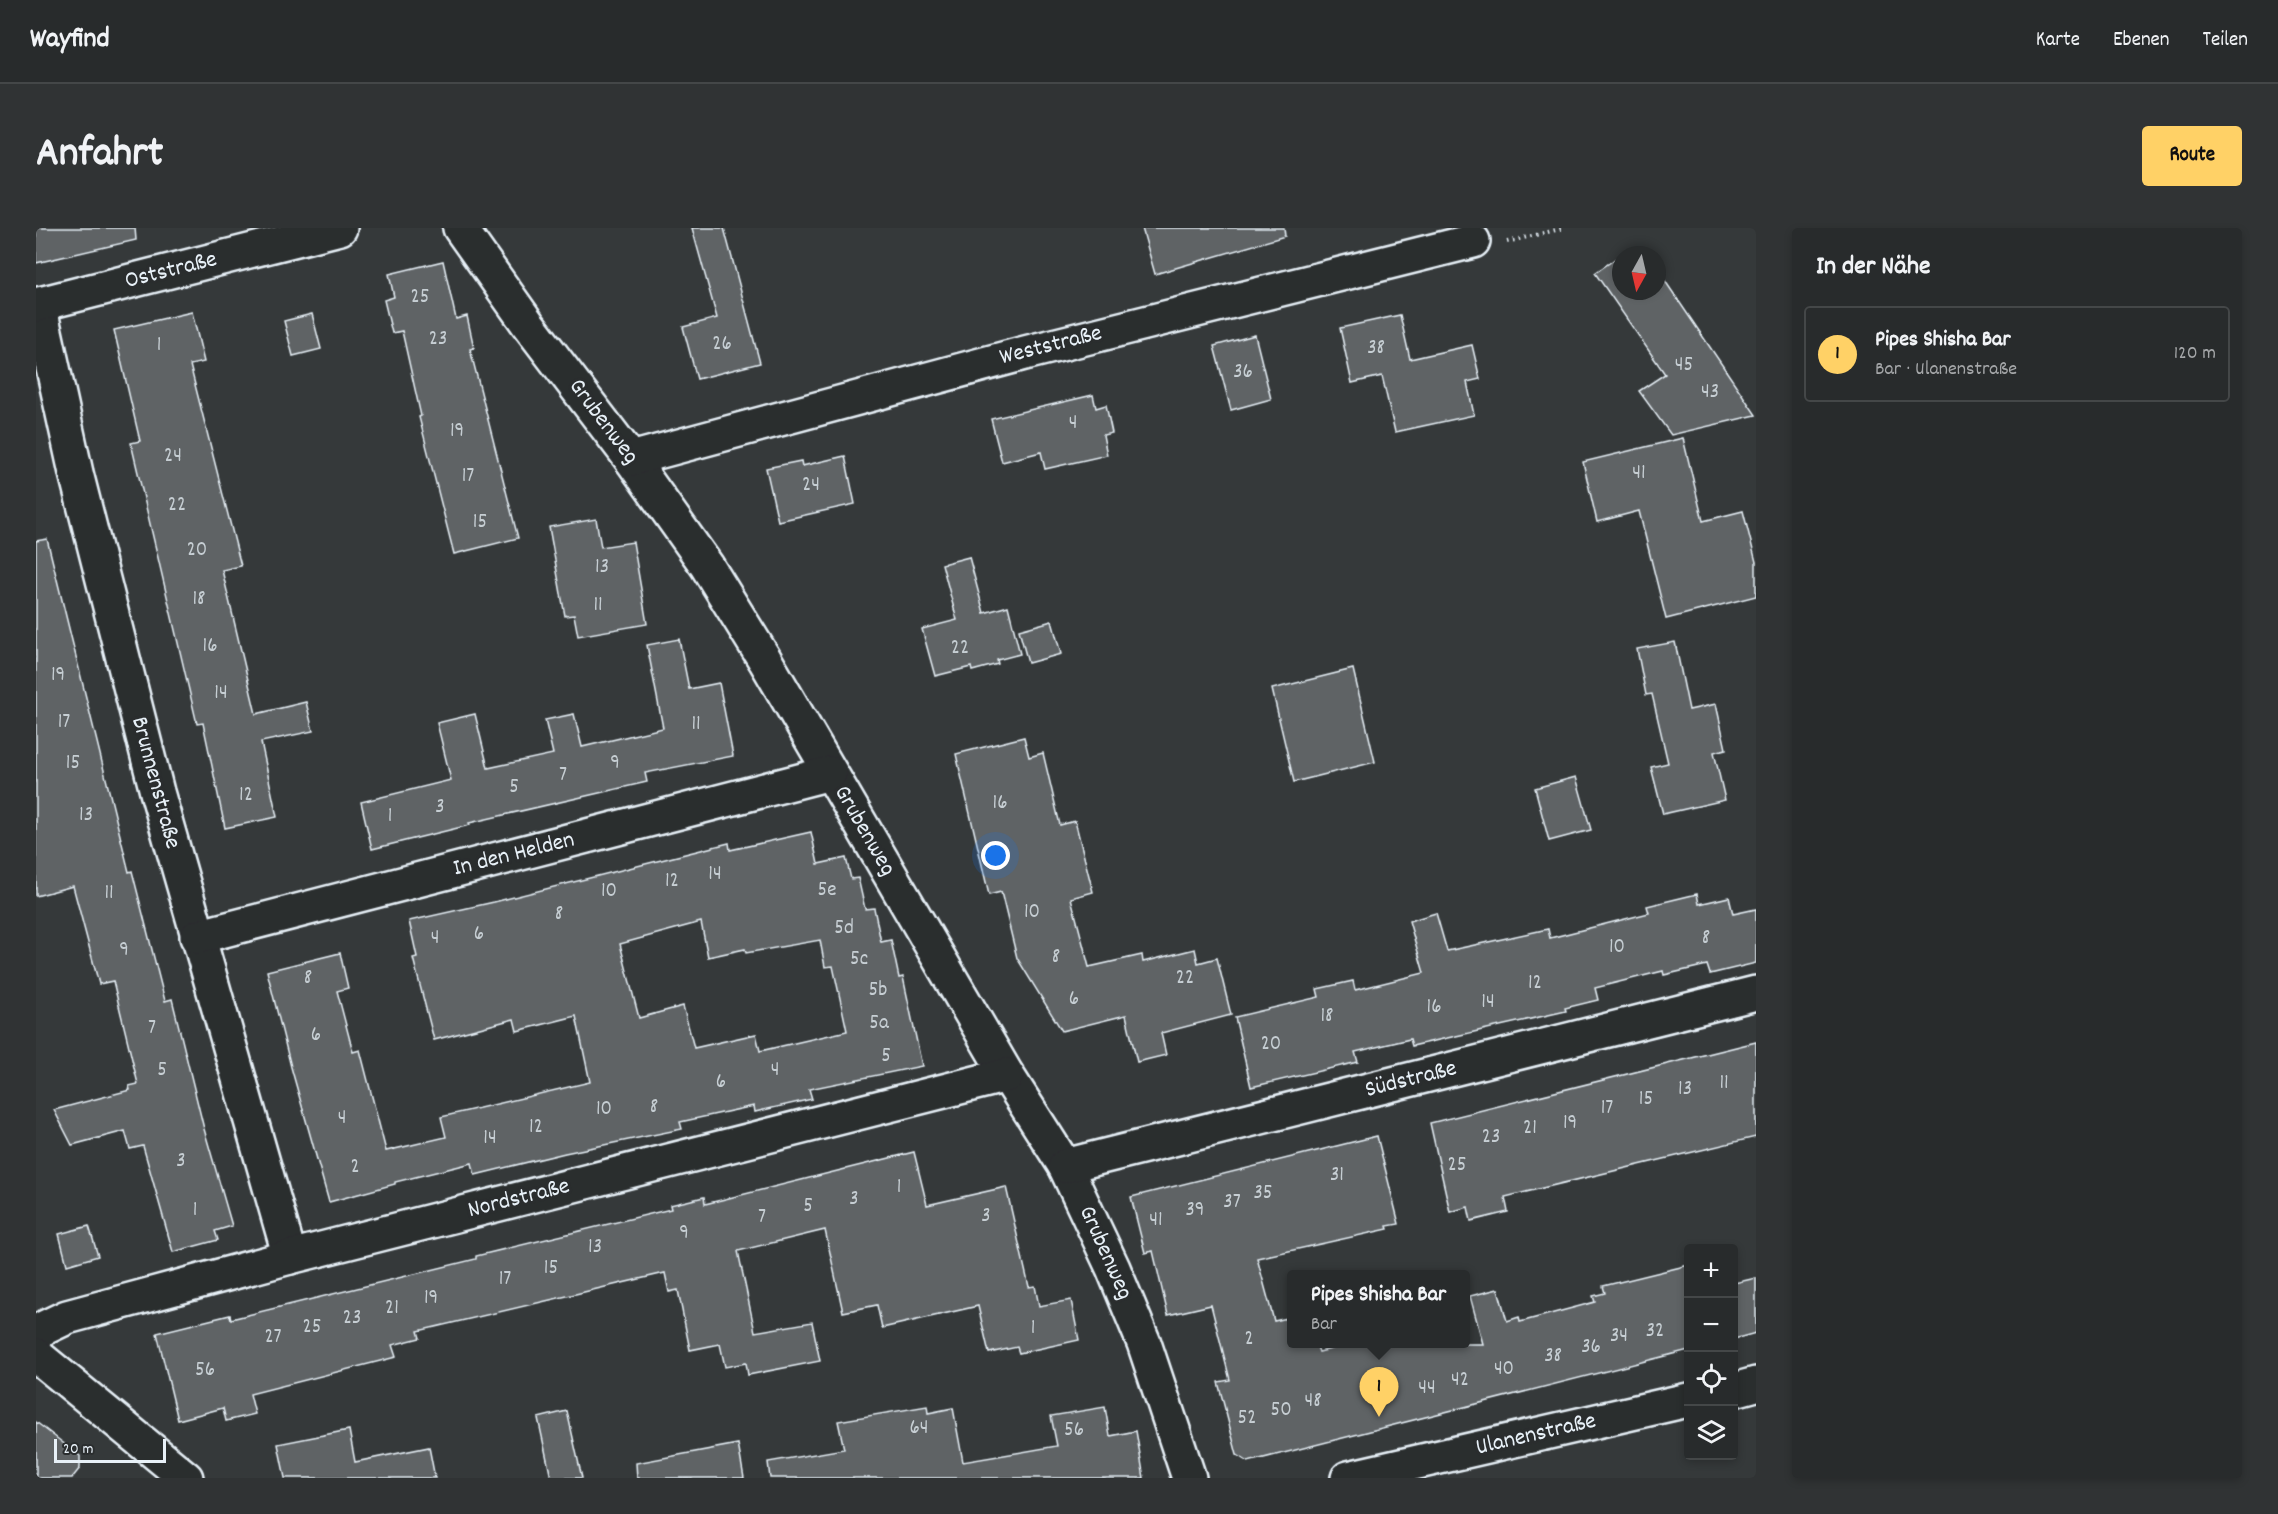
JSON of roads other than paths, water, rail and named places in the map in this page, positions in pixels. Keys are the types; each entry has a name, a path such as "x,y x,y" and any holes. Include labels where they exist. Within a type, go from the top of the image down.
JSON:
{"street":[{"name":"Oststraße","path":"38,304 340,228"},
{"name":"Grubenweg","path":"460,228 528,324 632,459 707,566 765,660 1006,1075 1065,1166 1113,1268 1144,1343 1190,1478"},
{"name":"Weststraße","path":"632,459 1025,353 1473,240"},
{"name":"Brunnenstraße","path":"38,304 114,628 197,937 290,1257"},
{"name":"In den Helden","path":"197,937 830,774"},
{"name":"Südstraße","path":"1065,1166 1756,993"},
{"name":"Nordstraße","path":"36,1336 44,1328 67,1317 290,1257 1006,1075"},
{"path":"36,1355 186,1478"},
{"path":"1738,1389 1756,1384"},
{"name":"Ulanenstraße","path":"1348,1478 1684,1401"}],"place":[{"name":"Pipes Shisha Bar","path":"1379,1417"}]}
